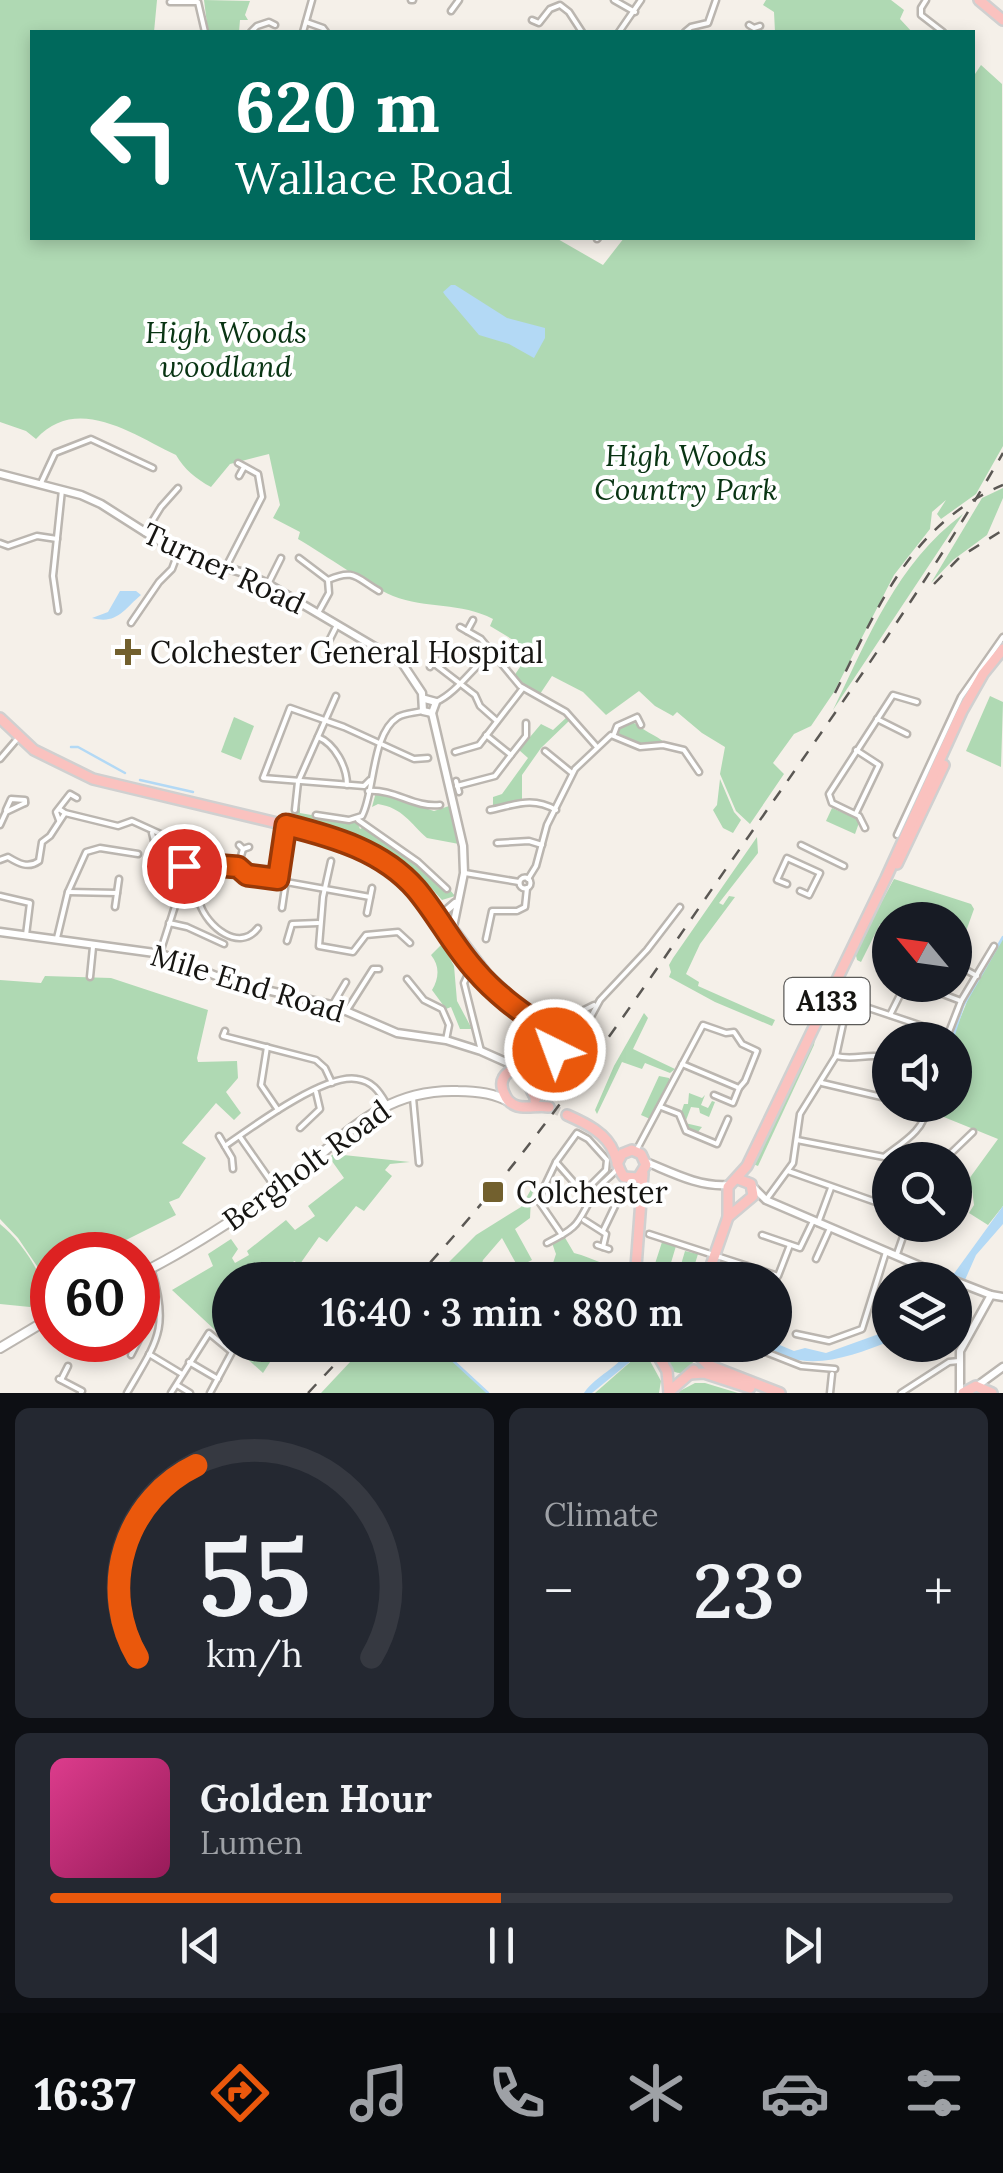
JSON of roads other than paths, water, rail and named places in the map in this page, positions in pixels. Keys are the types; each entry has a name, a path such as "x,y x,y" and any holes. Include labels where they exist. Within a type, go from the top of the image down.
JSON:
{"main road":[{"path":"980,0 1003,20"},
{"name":"A133","path":"731,1189 747,1166 977,683 1003,649"},
{"name":"A133","path":"977,683 1003,658"},
{"path":"0,718 34,750 93,779 286,825 349,843 376,856 414,886 502,991 543,1021 556,1024 578,1017"},
{"path":"446,923 473,968 510,1005 557,1041 570,1046 582,1044"},
{"path":"542,1104 530,1086 534,1072 578,1017"},
{"path":"542,1104 541,1082 550,1064 582,1044 587,1029 578,1017"},
{"path":"485,1093 498,1089 508,1072 545,1058"},
{"path":"518,1067 534,1072 541,1082 546,1098 542,1104"},
{"path":"503,1080 510,1102 518,1106 542,1104"},
{"name":"Bergholt Road","path":"160,1263 277,1190 386,1103 412,1094 448,1090 485,1093 510,1102"},
{"path":"619,1169 614,1150 599,1133 568,1113 594,1124 642,1164 644,1198 637,1262"},
{"path":"619,1169 622,1154 642,1164"},
{"path":"619,1169 642,1164"},
{"path":"728,1216 748,1202 751,1185 747,1166"},
{"path":"731,1189 751,1185"},
{"path":"731,1189 736,1204 748,1202"},
{"path":"712,1262 728,1216 731,1189"},
{"path":"0,1348 30,1332"},
{"path":"662,1362 665,1367 687,1375 704,1372 764,1393"},
{"path":"665,1362 669,1393"},
{"path":"669,1393 696,1362"},
{"path":"705,1362 780,1393"},
{"path":"967,1390 992,1393"}],"street":[{"path":"304,30 312,0"},
{"path":"451,11 459,0"},
{"path":"614,0 635,12"},
{"path":"621,30 642,0"},
{"path":"686,30 707,28 716,0"},
{"path":"926,0 921,15 940,30"},
{"path":"170,2 200,4 205,30"},
{"path":"532,20 539,23 560,2 581,30"},
{"path":"254,30 272,21"},
{"path":"306,22 324,30"},
{"path":"40,485 56,453 92,439 153,468"},
{"path":"226,567 262,497 260,478 238,463"},
{"path":"239,476 244,466"},
{"name":"Turner Road","path":"0,474 101,504 178,552 268,584 405,666 425,699"},
{"path":"145,533 160,507 178,488"},
{"path":"58,611 53,576 62,490"},
{"path":"0,543 8,546 37,536 57,538"},
{"path":"131,623 172,569 178,552"},
{"path":"268,584 281,558"},
{"path":"299,558 328,580"},
{"path":"277,566 284,570"},
{"path":"328,580 352,573 379,591"},
{"path":"318,613 328,593 328,580"},
{"path":"466,631 473,620"},
{"path":"329,641 338,625"},
{"path":"460,627 481,639 523,688 566,712 598,748"},
{"path":"977,683 1003,637"},
{"path":"446,923 459,898 464,846 432,713 436,702 452,692 492,652"},
{"path":"432,662 478,698 484,711 497,721"},
{"path":"458,742 457,751 476,747 523,688"},
{"path":"907,698 911,690"},
{"path":"295,810 298,782 336,696"},
{"path":"865,828 855,814 829,800 837,778 893,696 917,702"},
{"path":"422,711 425,699 436,702"},
{"path":"370,780 364,786 266,780 262,776 290,708 414,759 428,758"},
{"path":"634,710 641,725"},
{"path":"358,820 368,806 370,780 397,718 422,711 432,713"},
{"path":"488,937 492,911 525,907 528,879 547,825 572,773 614,734 617,726 637,718"},
{"path":"877,719 903,734"},
{"path":"457,786 495,776 529,727"},
{"path":"614,734 640,747 659,744 684,750 699,772"},
{"path":"486,735 511,754"},
{"path":"318,737 329,742 347,773 347,785"},
{"path":"0,759 18,738"},
{"path":"855,814 882,767 856,750"},
{"path":"549,754 572,773"},
{"path":"368,790 389,792 422,805 440,805"},
{"path":"0,860 8,858 18,864 40,861 42,842 59,820 55,816 70,794 77,798"},
{"path":"490,810 503,811 534,802 556,810"},
{"path":"62,811 118,826 132,821 166,838 161,858 165,863 184,866 202,858 210,851 212,842 206,837"},
{"path":"0,825 6,812"},
{"path":"316,816 358,820 418,862 447,889"},
{"path":"278,879 286,825"},
{"path":"152,833 154,842 164,849"},
{"path":"497,844 530,841 543,845"},
{"path":"801,845 844,866"},
{"path":"238,867 243,847"},
{"path":"57,938 68,892 82,859 92,848 138,854"},
{"path":"210,851 218,858 217,865"},
{"path":"202,858 217,865 238,867 247,875 370,897"},
{"path":"786,884 777,880 787,858 820,873 810,895 800,890"},
{"path":"331,861 319,946 354,952 366,935 398,932 409,939"},
{"path":"464,872 519,882"},
{"path":"115,907 119,879"},
{"path":"519,882 528,879"},
{"path":"282,908 286,880"},
{"path":"519,882 521,888 527,888"},
{"path":"367,914 372,888"},
{"path":"68,892 117,892"},
{"path":"0,896 30,903 26,935"},
{"path":"160,953 176,904 188,899 200,904 207,921 224,934 241,939 258,928"},
{"path":"578,1017 600,1000 647,950 680,907"},
{"path":"287,941 294,922 320,923"},
{"path":"170,923 224,944"},
{"name":"Mile End Road","path":"0,932 160,953 230,982 332,1005 397,1034 446,1040 481,1050 502,1067 503,1080"},
{"path":"277,932 288,934"},
{"path":"90,978 94,944"},
{"path":"972,985 994,946"},
{"path":"466,949 473,968 464,983 481,1050"},
{"path":"346,1010 369,971 379,969"},
{"path":"972,973 978,976"},
{"path":"407,979 424,1000 442,1009 449,1024 446,1040"},
{"path":"414,986 420,980"},
{"path":"332,1005 346,982"},
{"path":"830,995 943,1033 949,1032 960,1002"},
{"path":"587,1029 588,1018 600,1000"},
{"path":"748,1202 766,1200 788,1171 800,1114 836,1056 848,1001"},
{"path":"890,1015 896,1002"},
{"path":"464,1014 472,1012"},
{"path":"714,1095 733,1103 757,1051 742,1044 734,1032 726,1033 706,1024 650,1128 642,1164 731,1189"},
{"path":"222,1043 224,1033 316,1060 332,1083"},
{"path":"266,1047 262,1085 278,1110"},
{"path":"836,1056 852,1060 872,1054"},
{"name":"Mile End Road","path":"490,1056 518,1067"},
{"path":"682,1064 739,1088"},
{"path":"226,1146 278,1110 348,1078 364,1081 378,1090 386,1103"},
{"path":"820,1082 872,1095"},
{"path":"300,1128 320,1108 315,1090"},
{"path":"412,1094 419,1163"},
{"path":"661,1107 679,1114 686,1131 718,1144 728,1119"},
{"path":"796,1140 884,1157 922,1122"},
{"path":"963,1142 973,1132"},
{"path":"562,1235 538,1200 556,1162 575,1135 580,1134 608,1165 586,1190"},
{"path":"219,1136 232,1158 233,1169"},
{"path":"240,1136 277,1190"},
{"path":"556,1162 577,1186 594,1194"},
{"path":"547,1243 583,1220 594,1194 619,1169"},
{"path":"788,1171 872,1201"},
{"path":"751,1185 766,1200 911,1262"},
{"path":"762,1235 800,1248 831,1188"},
{"path":"604,1231 614,1202"},
{"path":"583,1220 604,1231 607,1238 603,1247"},
{"path":"816,1258 830,1228"},
{"path":"649,1234 778,1276 790,1245"},
{"path":"896,1256 901,1242"},
{"path":"796,1334 829,1341 859,1332 866,1321 875,1273 886,1251"},
{"path":"972,1287 1003,1297"},
{"path":"972,1330 991,1295"},
{"path":"171,1393 209,1333 232,1352 210,1393"},
{"path":"160,1361 182,1374"},
{"path":"127,1393 144,1362"},
{"path":"189,1362 218,1379"},
{"path":"789,1362 830,1374 829,1392"},
{"path":"901,1393 949,1362"},
{"path":"959,1362 967,1390 1003,1368"},
{"path":"68,1366 60,1379 82,1392"},
{"path":"992,1393 1003,1368"},
{"path":"176,1384 190,1393"}],"water":[{"path":"451,285 507,318 545,328 545,338 534,358 509,344 479,335 443,292"},
{"path":"120,591 141,595 114,617 92,618 108,612"},
{"path":"1003,1206 1003,1224 972,1264 962,1262"},
{"path":"872,1336 872,1348 859,1353 827,1360 792,1358 792,1350 805,1348 826,1353"},
{"path":"619,1362 630,1362 592,1393 584,1393 595,1381"}],"waterway":[{"path":"71,747 78,747 125,773"},
{"path":"140,780 193,792"},
{"path":"958,1022 1003,937"},
{"path":"454,1362 488,1393"}],"tunnel":[{"path":"551,1108 567,1115"}],"railway":[{"path":"430,1262 500,1181 618,1024 871,661 1003,453"},
{"path":"835,693 882,600 920,546 943,522 1003,485"},
{"path":"934,584 960,557 1003,530"},
{"path":"308,1393 337,1362"}],"place":[{"name":"Colchester General Hospital","path":"128,652"},
{"name":"Colchester","path":"493,1192"}],"park label":[{"name":"High Woods woodland","path":"226,349"},
{"name":"High Woods Country Park","path":"686,472"}]}
